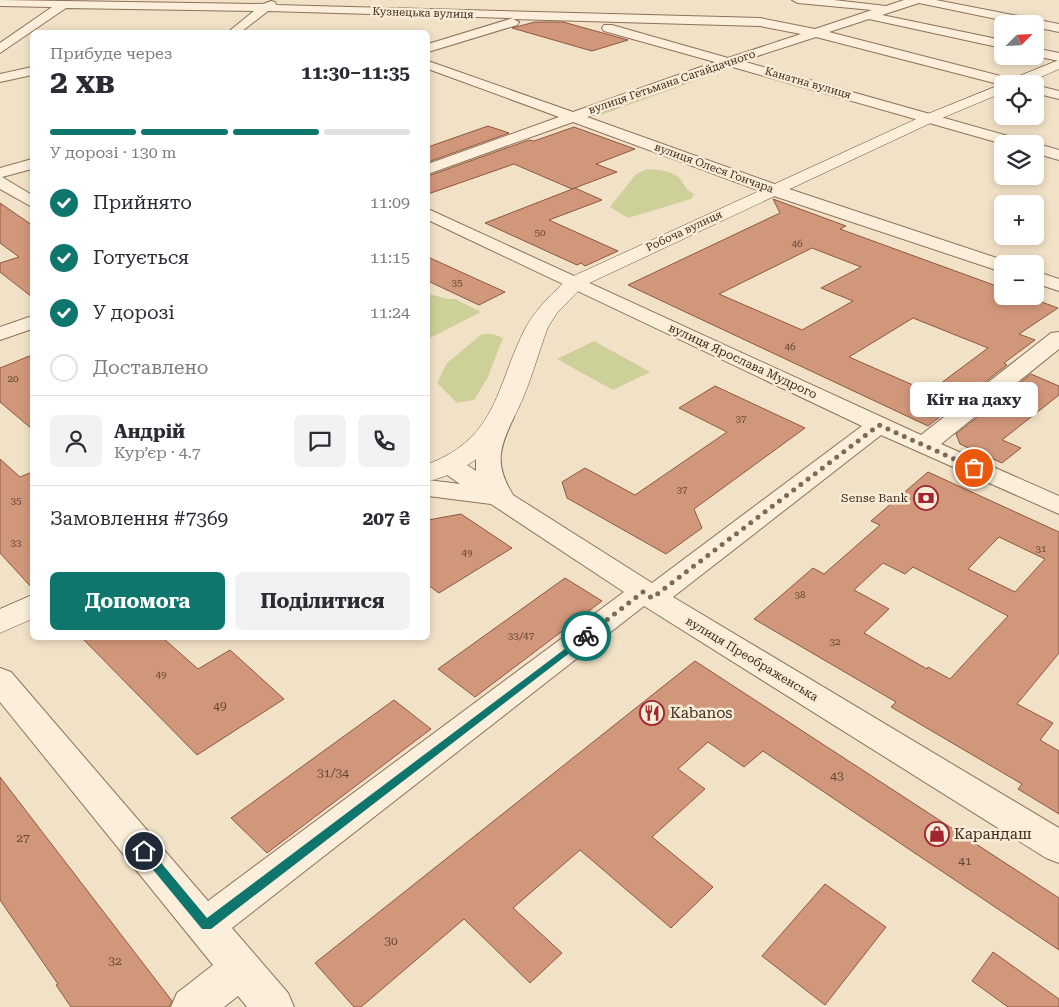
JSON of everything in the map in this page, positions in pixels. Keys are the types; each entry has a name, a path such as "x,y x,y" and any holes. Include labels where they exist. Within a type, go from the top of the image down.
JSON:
{"street":[{"path":"798,0 887,9"},
{"path":"918,0 1059,28"},
{"name":"вулиця Гетьмана Сагайдачного","path":"430,168 571,116 730,61 918,0"},
{"path":"0,51 68,2"},
{"name":"Кузнецька вулиця","path":"0,3 271,4 534,16 760,22 816,33 994,79"},
{"path":"237,30 271,4"},
{"path":"430,47 534,16"},
{"path":"872,16 994,42"},
{"name":"Канатна вулиця","path":"566,17 730,61 994,136"},
{"path":"0,51 16,53"},
{"path":"1044,54 1059,57"},
{"path":"1034,75 1059,64"},
{"name":"вулиця Олеся Гончара","path":"430,66 774,190 994,263"},
{"path":"0,78 30,71"},
{"name":"Робоча вулиця","path":"438,469 476,447 502,416 537,327 548,309 576,282 930,118 994,91"},
{"path":"1044,91 1059,95"},
{"path":"1044,151 1059,155"},
{"path":"0,174 30,165"},
{"path":"0,182 30,201"},
{"name":"вулиця Ярослава Мудрого","path":"430,215 879,425 1059,506"},
{"path":"1044,280 1059,285"},
{"path":"0,334 30,323"},
{"path":"924,445 1059,338"},
{"path":"502,416 490,441 486,467 490,480 503,501"},
{"path":"206,926 648,595 879,425"},
{"name":"вулиця Преображенська","path":"438,469 503,501 648,595 1059,847"},
{"path":"430,488 453,490 503,501"},
{"path":"0,622 30,607"},
{"path":"0,680 273,1007"},
{"path":"192,1007 241,968"}],"green space":[{"path":"725,66 731,68 598,116 591,114"},
{"path":"647,169 674,174 694,194 691,199 628,218 610,207 636,174"},
{"path":"430,294 455,299 481,312 430,338"},
{"path":"482,334 493,334 503,338 487,379 474,400 457,403 437,383 447,363"},
{"path":"594,341 650,372 613,390 557,359"}],"building":[{"path":"535,22 563,22 628,40 592,51 512,28"},
{"path":"488,126 509,133 430,161 430,146"},
{"path":"574,127 635,149 596,164 617,172 572,189 514,164 430,193 430,175 529,140 534,141"},
{"path":"575,188 602,200 549,220 618,251 585,266 581,263 577,265 485,223"},
{"path":"773,199 846,226 840,229 994,285 994,305 1044,305 1044,303 1058,308 1019,334 1035,340 1004,363 1007,365 928,426 628,285 780,213","holes":["812,248 861,267 821,288 853,301 802,330 719,294","913,318 988,348 929,392 849,357"]},
{"path":"0,203 30,224 30,295 0,272 0,263 19,257 0,243"},
{"path":"430,258 505,292 479,305 430,282"},
{"path":"30,356 30,427 0,402 0,368"},
{"path":"1031,374 1059,386 1059,395 1002,440 1021,448 1002,463 960,444 956,434"},
{"path":"715,386 805,428 694,509 702,528 666,554 567,498 562,482 585,468 635,495 727,432 679,408"},
{"path":"0,459 20,477 30,473 30,586 0,553"},
{"path":"928,472 1059,532 1059,653 1017,704 1053,723 1040,740 1059,751 1059,814 1018,789 1022,784 891,707 896,702 754,619 813,568 824,574 880,525 871,521","holes":["999,537 1045,559 1015,592 968,569","883,563 905,574 913,567 1008,616 950,679 928,667 927,669 864,633 889,609 854,590"]},
{"path":"461,514 512,548 439,593 430,586 430,520"},
{"path":"565,578 602,601 475,697 438,669"},
{"path":"84,640 165,640 198,669 230,650 284,699 197,755"},
{"path":"695,661 1059,898 1059,950 763,751 744,767 708,742 678,769 705,789 652,837 713,887 671,928 580,850 513,908 562,953 530,983 464,919 361,1007 354,1007 315,963"},
{"path":"394,700 431,729 267,853 231,818"},
{"path":"0,777 172,1001 169,1007 71,1007 56,985 58,984 0,900"},
{"path":"825,884 886,927 825,1005 762,956"},
{"path":"993,952 1059,999 1059,1007 1008,1007 972,981"}],"way so far":[{"path":"586,636 643,592 652,598 879,425 974,468"}],"place":[{"name":"Кіт на даху","path":"974,468"},
{"name":"Sense Bank","path":"926,498"},
{"name":"Kabanos","path":"652,713"},
{"name":"Карандаш","path":"937,834"}],"route":[{"path":"144,851 206,926 586,636"}]}
